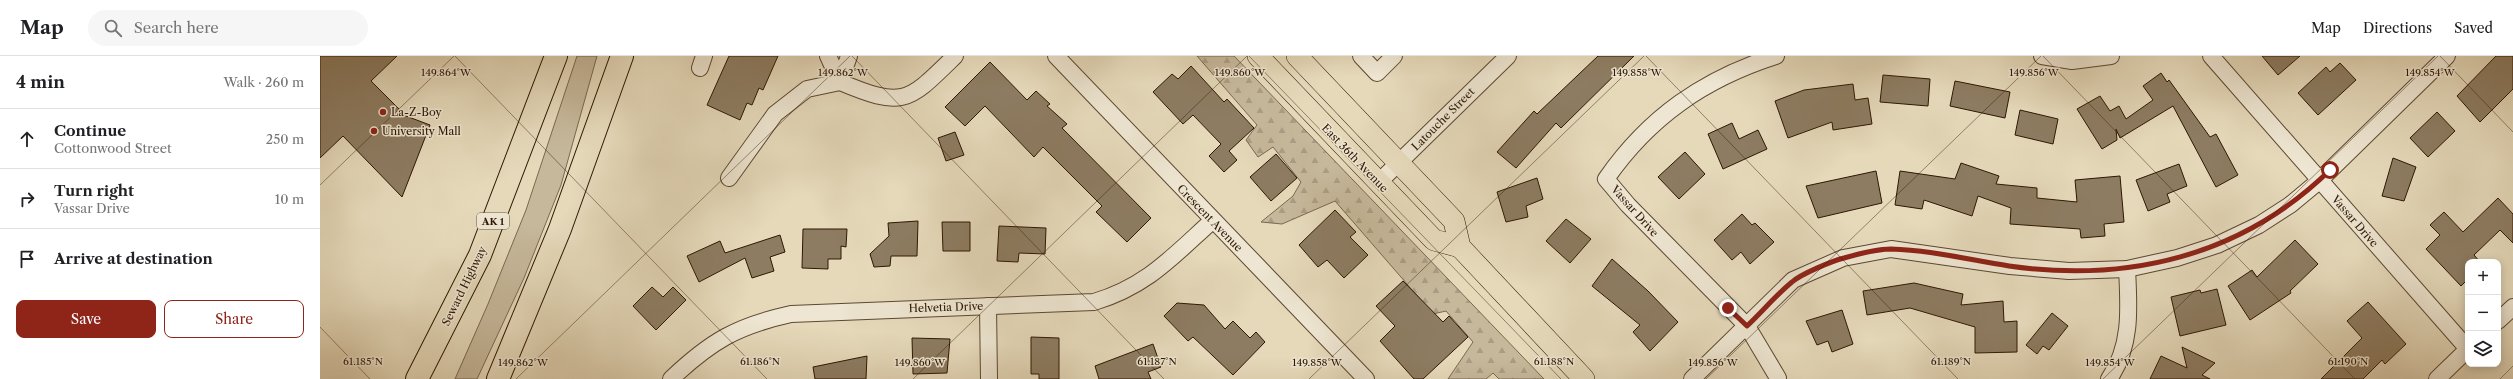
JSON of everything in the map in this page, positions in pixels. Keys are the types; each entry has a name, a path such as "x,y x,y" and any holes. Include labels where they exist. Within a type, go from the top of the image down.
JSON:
{"highway":[{"name":"Seward Highway","path":"417,379 480,256 556,56"},
{"path":"498,379 560,229 622,56"}],"main road":[{"name":"East 36th Avenue","path":"1258,56 1434,240 1460,248 1584,379"},
{"path":"1301,57 1454,222 1460,248"}],"street":[{"path":"828,56 840,82"},
{"path":"840,82 849,56"},
{"path":"729,178 774,114 807,89 840,82 882,98 910,95 919,90 955,56"},
{"name":"Crescent Avenue","path":"1056,56 1366,379"},
{"path":"1360,56 1377,73 1394,56"},
{"name":"Latouche Street","path":"1379,182 1508,56"},
{"name":"Vassar Drive","path":"1747,326 1628,205 1606,179 1623,154 1660,116 1731,73 1776,56"},
{"path":"2042,56 2072,61 2111,56"},
{"name":"Vassar Drive","path":"2211,56 2319,181 2465,346"},
{"path":"1692,379 1793,280 1843,258 1891,249 2010,266 2069,271 2127,269 2177,258 2217,245 2252,228 2290,205 2319,181 2447,56"},
{"name":"Helvetia Drive","path":"671,379 711,344 760,321 791,314 1094,302 1117,295 1151,276 1212,220"},
{"path":"2109,379 2120,364 2127,339 2127,269"},
{"path":"988,306 989,379"},
{"path":"2501,318 2513,307"},
{"path":"1747,326 1778,378"},
{"path":"2437,379 2465,352"}],"green space":[{"path":"577,56 597,56 561,185 524,278 477,379 455,379 488,304 526,210"},
{"path":"1197,56 1234,56 1544,379 1499,379 1493,373 1486,379 1448,379 1473,342 1446,311 1433,314 1335,201 1282,224 1261,222 1293,196 1301,182 1273,147 1258,157 1246,140 1257,125"}],"building":[{"name":"University Mall","path":"320,56 397,56 371,81 406,116 430,125 402,197 343,136 320,158"},
{"path":"729,56 778,56 763,90 759,88 752,105 747,103 740,120 707,105"},
{"path":"1598,56 1634,56 1561,128 1556,123 1516,168 1497,152 1534,111 1537,114"},
{"path":"2262,56 2300,56 2278,75"},
{"path":"2496,56 2513,56 2513,89 2480,122 2457,96"},
{"path":"990,62 1027,100 1036,91 1050,104 1047,106 1067,124 1062,128 1151,218 1127,242 1096,212 1102,206 1043,147 1034,157 985,106 965,126 945,107"},
{"path":"2340,63 2356,80 2318,115 2298,93 2326,67 2330,72"},
{"path":"1191,66 1224,102 1227,99 1254,128 1229,151 1237,160 1224,172 1209,156 1221,144 1193,115 1183,124 1153,92 1172,74 1178,79"},
{"path":"2161,73 2167,82 2169,80 2210,137 2216,134 2238,175 2216,187 2173,106 2120,138 2116,129 2117,140 2102,149 2077,109 2100,96 2110,111 2119,106 2126,119 2153,100 2143,86"},
{"path":"1883,75 1930,79 1928,106 1880,102"},
{"path":"1955,81 2010,92 2005,118 1950,106"},
{"path":"1853,84 1855,100 1868,98 1872,124 1833,130 1832,122 1788,138 1775,101 1804,90"},
{"path":"2020,110 2058,119 2053,144 2015,135"},
{"path":"2437,112 2455,131 2428,157 2410,138"},
{"path":"1732,123 1739,139 1758,130 1767,149 1723,169 1708,134"},
{"path":"955,132 964,155 946,161 938,138"},
{"path":"1685,152 1705,174 1679,199 1658,177"},
{"path":"1276,154 1297,178 1271,201 1250,177"},
{"path":"2393,158 2416,167 2404,201 2382,196"},
{"path":"1961,163 1999,176 1996,184 2037,188 2037,198 2077,202 2075,180 2120,176 2124,222 2104,224 2105,236 2081,238 2080,229 2010,224 2011,208 1978,196 1972,216 1924,200 1922,209 1895,205 1900,171 1955,179"},
{"path":"2179,164 2187,186 2167,194 2170,202 2148,211 2136,180"},
{"path":"1876,171 1882,203 1818,218 1806,186"},
{"path":"1537,178 1543,199 1526,206 1528,217 1506,222 1497,192"},
{"path":"2498,198 2513,214 2513,243 2500,230 2474,255 2477,259 2465,259 2465,282 2461,286 2426,249 2440,235 2430,225 2444,212 2463,232"},
{"path":"1335,210 1356,232 1350,237 1368,255 1344,278 1327,260 1318,267 1299,245"},
{"path":"1742,214 1752,225 1755,223 1774,242 1750,264 1741,252 1732,260 1714,240"},
{"path":"1566,219 1591,239 1570,263 1546,241"},
{"path":"918,221 917,256 891,256 890,266 874,267 870,254 889,236 888,223"},
{"path":"942,222 970,222 970,251 943,251"},
{"path":"999,226 1046,228 1045,254 1019,253 1018,262 997,261"},
{"path":"803,229 847,229 846,247 841,246 841,259 828,259 828,269 802,268"},
{"path":"780,235 785,252 770,257 774,271 752,278 745,258 699,282 687,256 720,241 725,253"},
{"path":"2295,240 2318,264 2290,291 2291,293 2250,320 2228,286 2252,270 2257,277"},
{"path":"1612,259 1648,291 1678,322 1650,351 1633,332 1640,325 1592,286"},
{"path":"1403,281 1443,322 1449,316 1468,337 1423,379 1414,379 1380,341 1395,326 1376,306"},
{"path":"1914,283 1963,294 1961,305 2003,301 2004,322 2017,321 2017,352 1975,353 1975,327 1910,308 1867,315 1863,291"},
{"path":"652,287 663,297 673,287 686,300 656,330 633,306"},
{"path":"2217,289 2226,325 2180,336 2171,297 2200,290 2201,293"},
{"path":"2368,302 2406,344 2385,364 2382,360 2363,379 2321,379 2362,338 2347,321"},
{"path":"1177,303 1204,305 1225,329 1233,321 1250,338 1256,332 1265,342 1233,375 1193,337 1188,341 1164,316"},
{"path":"1842,310 1853,344 1832,352 1828,341 1817,345 1806,321"},
{"path":"2052,313 2068,326 2049,350 2043,346 2037,354 2026,345"},
{"path":"1031,337 1059,338 1059,379 1039,379 1039,374 1031,374"},
{"path":"912,338 950,339 947,373 913,374"},
{"path":"1153,344 1161,367 1148,372 1151,379 1099,379 1095,366"},
{"path":"2182,347 2215,363 2202,375 2210,379 2150,379 2161,356 2187,368"},
{"path":"867,356 866,379 815,379 813,367"}],"place":[{"name":"La-Z-Boy","path":"383,112"},
{"name":"University Mall","path":"374,131"}],"route":[{"path":"1728,308 1747,326 1793,280 1843,258 1891,249 2010,266 2069,271 2127,269 2177,258 2217,245 2259,225 2290,205 2330,170"}]}
